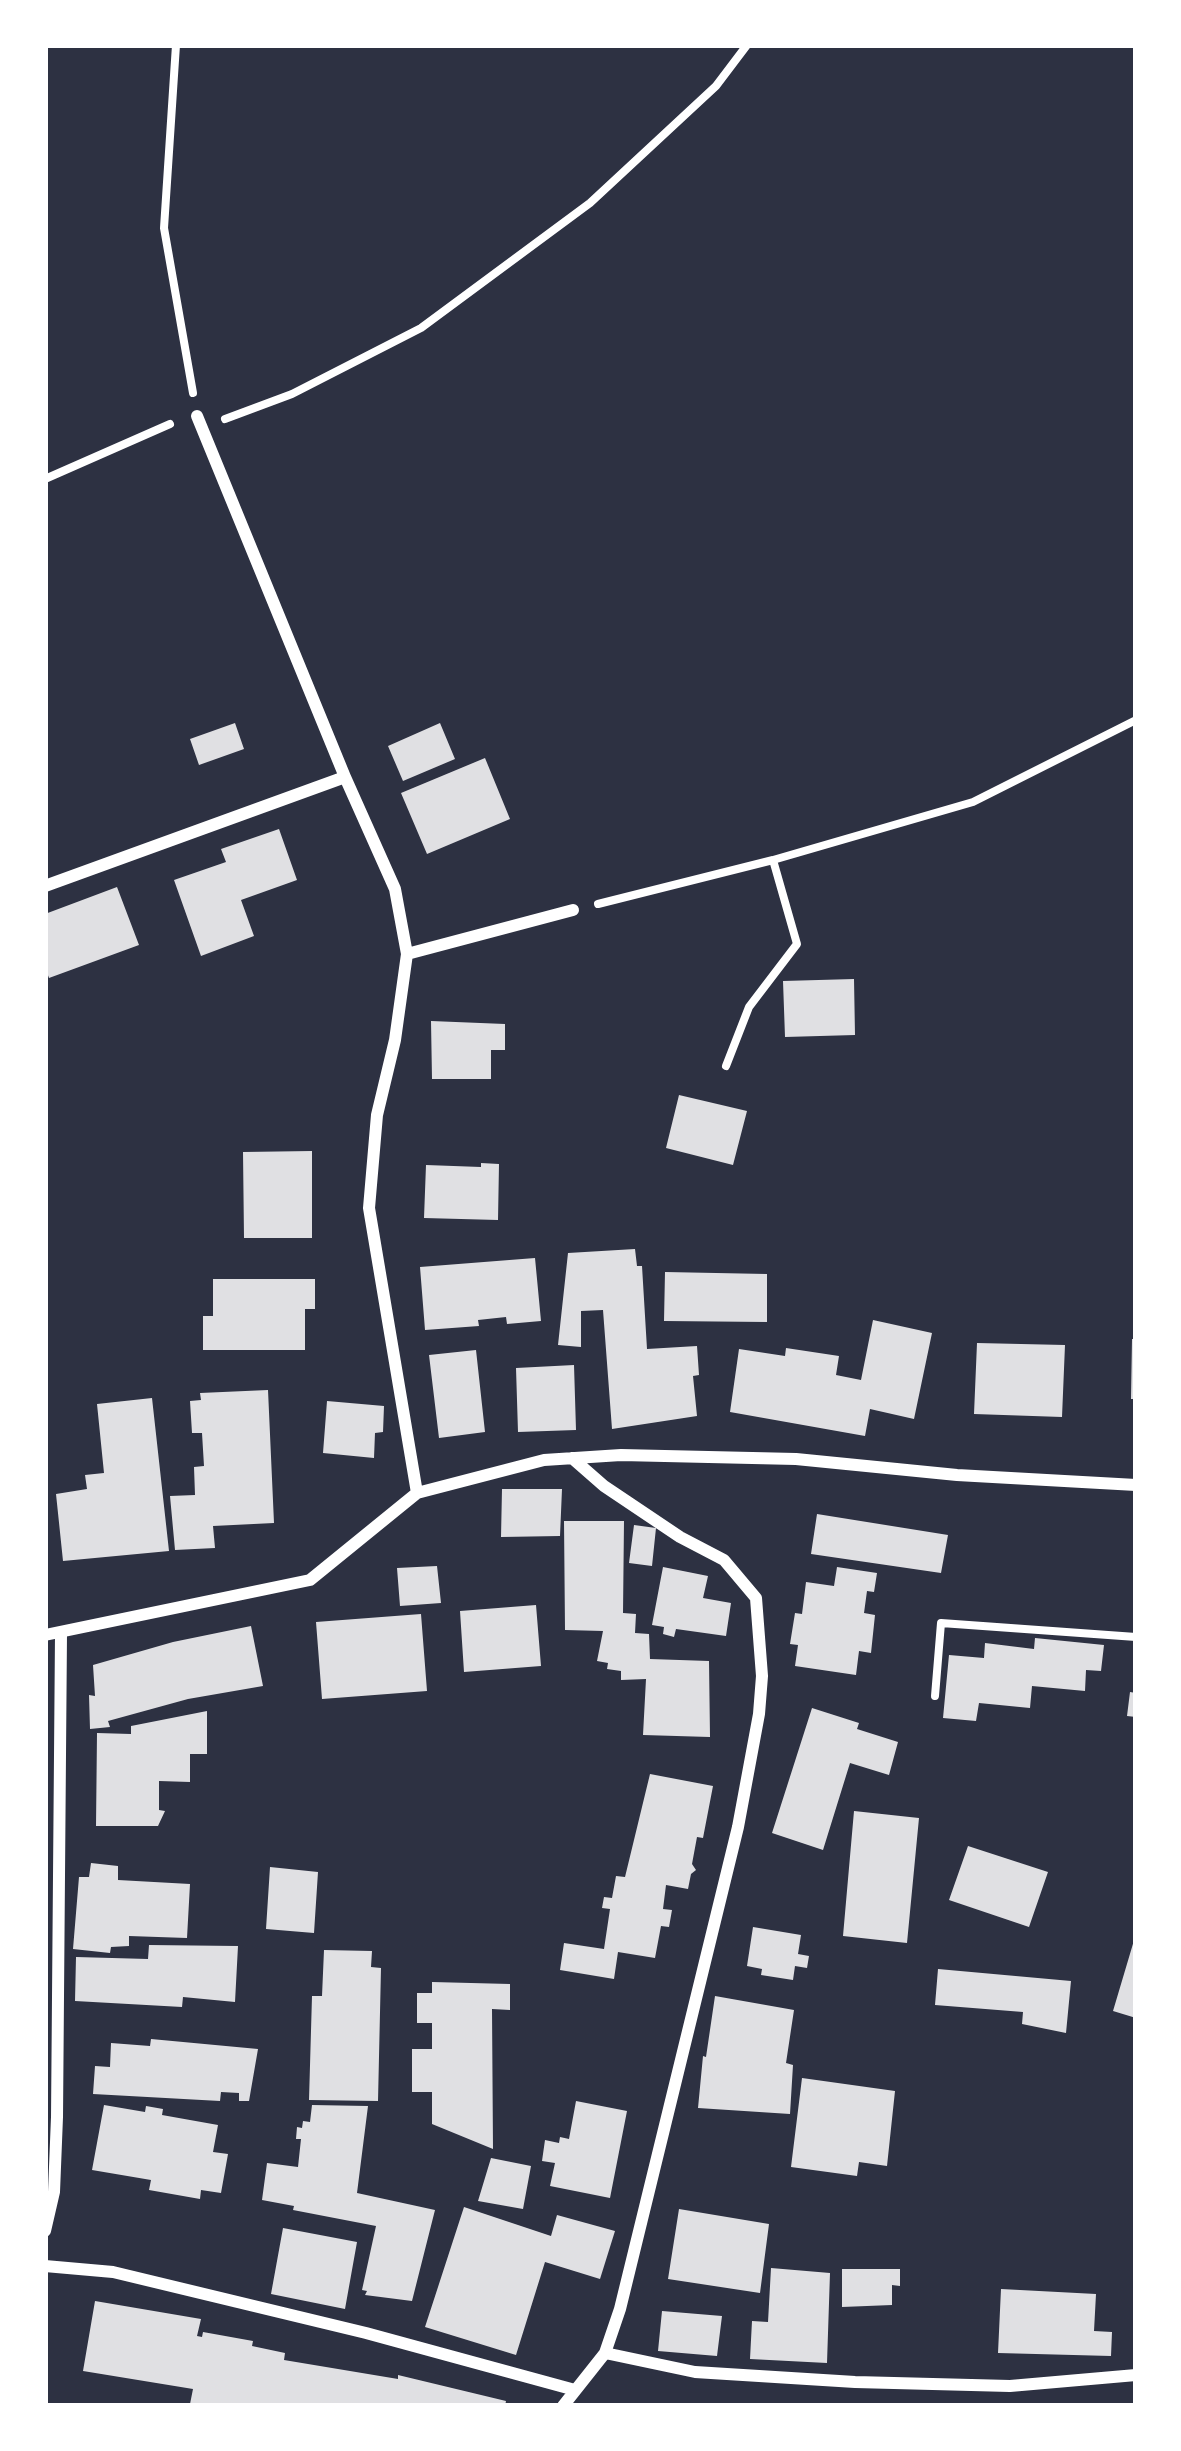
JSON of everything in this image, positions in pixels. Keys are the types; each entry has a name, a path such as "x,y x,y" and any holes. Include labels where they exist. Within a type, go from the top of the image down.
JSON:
{"street":[{"path":"199,422 395,889 407,954 395,1040 377,1115 368,1208 417,1493"},
{"path":"45,886 345,777"},
{"path":"407,954 573,910"},
{"path":"45,1635 310,1580 417,1493 514,1465 638,1455 796,1460 1136,1485"},
{"path":"563,2406 605,2353 648,2200 738,1827 760,1714 762,1637 755,1598 724,1560 680,1538 572,1458"},
{"path":"45,2230 54,2192 57,2117 61,1634"},
{"path":"45,2266 113,2272 367,2333 575,2390"},
{"path":"605,2353 695,2372 855,2382 1010,2386 1136,2375"}],"path":[{"path":"176,45 164,228 199,422"},
{"path":"45,479 154,430 199,422 292,394 421,328 590,203 716,86 747,45"},
{"path":"573,910 773,860 973,802 1136,720"},
{"path":"726,1066 749,1007 797,944 773,860"},
{"path":"934,1696 941,1623 1070,1637 1136,1636"}],"building":[{"path":"235,723 244,749 199,765 190,739"},
{"path":"440,723 455,759 403,781 388,746"},
{"path":"485,758 510,819 427,854 401,793"},
{"path":"279,829 297,880 241,900 254,936 201,956 174,880 226,862 221,849"},
{"path":"117,887 139,945 49,978 45,914"},
{"path":"854,979 855,1035 785,1037 783,981"},
{"path":"431,1021 505,1024 505,1050 491,1050 491,1079 432,1079"},
{"path":"679,1095 747,1111 733,1165 666,1148"},
{"path":"312,1151 312,1238 244,1238 243,1152"},
{"path":"481,1163 499,1164 498,1220 424,1218 426,1165 481,1167"},
{"path":"635,1249 637,1266 642,1266 647,1349 697,1346 699,1375 693,1376 697,1416 612,1429 603,1310 581,1311 581,1347 558,1345 568,1253"},
{"path":"535,1258 541,1321 507,1324 506,1317 478,1320 479,1326 425,1330 420,1267"},
{"path":"665,1272 767,1274 767,1322 664,1321"},
{"path":"213,1279 315,1279 315,1309 305,1309 305,1350 203,1350 203,1316 213,1316"},
{"path":"873,1320 932,1333 914,1419 870,1409 865,1436 730,1412 739,1349 785,1356 786,1348 839,1356 836,1375 861,1380"},
{"path":"1132,1339 1136,1339 1136,1399 1131,1399"},
{"path":"977,1343 1065,1345 1062,1417 974,1414"},
{"path":"476,1350 485,1432 439,1438 429,1355"},
{"path":"574,1365 576,1430 518,1432 516,1368"},
{"path":"268,1390 274,1523 213,1526 215,1548 175,1550 170,1496 195,1495 194,1467 204,1466 202,1433 192,1433 190,1401 201,1400 200,1393"},
{"path":"152,1398 169,1551 63,1561 56,1494 87,1489 85,1475 104,1473 97,1404"},
{"path":"327,1401 384,1406 383,1432 375,1433 374,1458 323,1453"},
{"path":"502,1489 562,1489 560,1536 501,1537"},
{"path":"817,1514 948,1535 941,1573 811,1554"},
{"path":"564,1521 624,1521 623,1613 636,1614 635,1633 649,1634 650,1659 709,1661 710,1737 643,1735 646,1679 621,1680 621,1671 597,1661 603,1631 565,1630"},
{"path":"634,1525 656,1528 652,1566 629,1563"},
{"path":"437,1566 441,1603 400,1606 397,1568"},
{"path":"663,1567 708,1576 703,1598 731,1603 726,1636 676,1629 674,1637 663,1634 664,1627 652,1625"},
{"path":"837,1567 877,1573 874,1592 867,1591 864,1613 875,1615 871,1653 859,1651 856,1675 795,1666 798,1645 790,1644 795,1613 802,1614 806,1582 834,1586"},
{"path":"536,1605 541,1666 464,1672 460,1611"},
{"path":"421,1614 427,1691 322,1699 316,1622"},
{"path":"251,1626 263,1686 188,1699 108,1721 110,1727 90,1729 93,1665"},
{"path":"1035,1638 1104,1645 1101,1671 1086,1670 1085,1691 1032,1686 1030,1708 979,1703 976,1721 943,1718 949,1655 984,1658 985,1643 1034,1649"},
{"path":"1130,1692 1136,1693 1136,1717 1127,1716"},
{"path":"812,1708 898,1742 889,1775 850,1763 823,1850 772,1833"},
{"path":"207,1711 207,1754 190,1754 190,1782 159,1781 159,1810 165,1811 158,1826 96,1826 97,1733 131,1734 131,1726"},
{"path":"650,1774 713,1786 688,1889 666,1885 663,1909 672,1910 669,1927 661,1926 655,1958 618,1952 614,1979 560,1970 564,1943 604,1949 610,1909 602,1908 604,1897 612,1898 616,1876 625,1877"},
{"path":"854,1811 919,1818 907,1943 843,1936"},
{"path":"968,1846 1048,1872 1029,1927 949,1900"},
{"path":"91,1863 118,1866 118,1880 190,1884 187,1938 129,1936 129,1946 111,1947 110,1953 73,1949 79,1877 89,1877"},
{"path":"270,1867 318,1872 314,1933 266,1929"},
{"path":"753,1927 801,1935 798,1954 809,1956 807,1968 795,1966 793,1980 761,1975 762,1969 747,1966"},
{"path":"1136,1937 1136,2018 1113,2011"},
{"path":"149,1945 238,1946 235,2002 183,1997 182,2007 75,2001 76,1957 148,1959"},
{"path":"324,1950 372,1951 371,1967 381,1968 378,2101 309,2100 312,1996 322,1996"},
{"path":"938,1969 1071,1981 1066,2033 1022,2024 1023,2012 935,2005"},
{"path":"432,1982 510,1984 510,2010 492,2009 493,2149 432,2124 432,2092 412,2092 412,2049 432,2049 432,2023 417,2023 417,1993 432,1993"},
{"path":"715,1996 794,2010 786,2063 793,2065 790,2114 698,2108"},
{"path":"151,2039 258,2049 249,2101 239,2101 239,2093 221,2092 220,2101 93,2094 95,2066 110,2067 111,2043 150,2046"},
{"path":"802,2078 895,2091 887,2166 859,2162 857,2176 791,2167"},
{"path":"576,2101 627,2111 610,2198 550,2186 555,2163 542,2161 545,2140 569,2139"},
{"path":"104,2105 145,2112 146,2106 163,2109 162,2115 218,2125 213,2152 228,2154 221,2193 201,2190 200,2199 149,2190 151,2180 92,2170"},
{"path":"312,2105 368,2106 357,2193 435,2210 412,2301 365,2295 367,2291 362,2290 376,2226 262,2200 267,2163 298,2167 301,2139 296,2139 297,2127 310,2122"},
{"path":"491,2158 531,2166 523,2209 478,2201"},
{"path":"464,2207 551,2236 557,2215 615,2231 600,2279 545,2262 516,2355 425,2327"},
{"path":"679,2209 769,2224 760,2293 668,2279"},
{"path":"283,2228 357,2242 345,2309 271,2294"},
{"path":"771,2268 830,2273 827,2363 750,2359 752,2321 768,2322"},
{"path":"842,2269 900,2269 900,2286 892,2285 892,2305 842,2307"},
{"path":"1001,2289 1096,2294 1094,2331 1112,2332 1111,2356 998,2353"},
{"path":"95,2301 201,2319 197,2336 202,2337 203,2332 253,2341 252,2346 285,2353 284,2360 398,2379 398,2375 506,2401 505,2406 190,2404 193,2389 83,2371"},
{"path":"662,2311 722,2316 717,2356 658,2351"}]}
